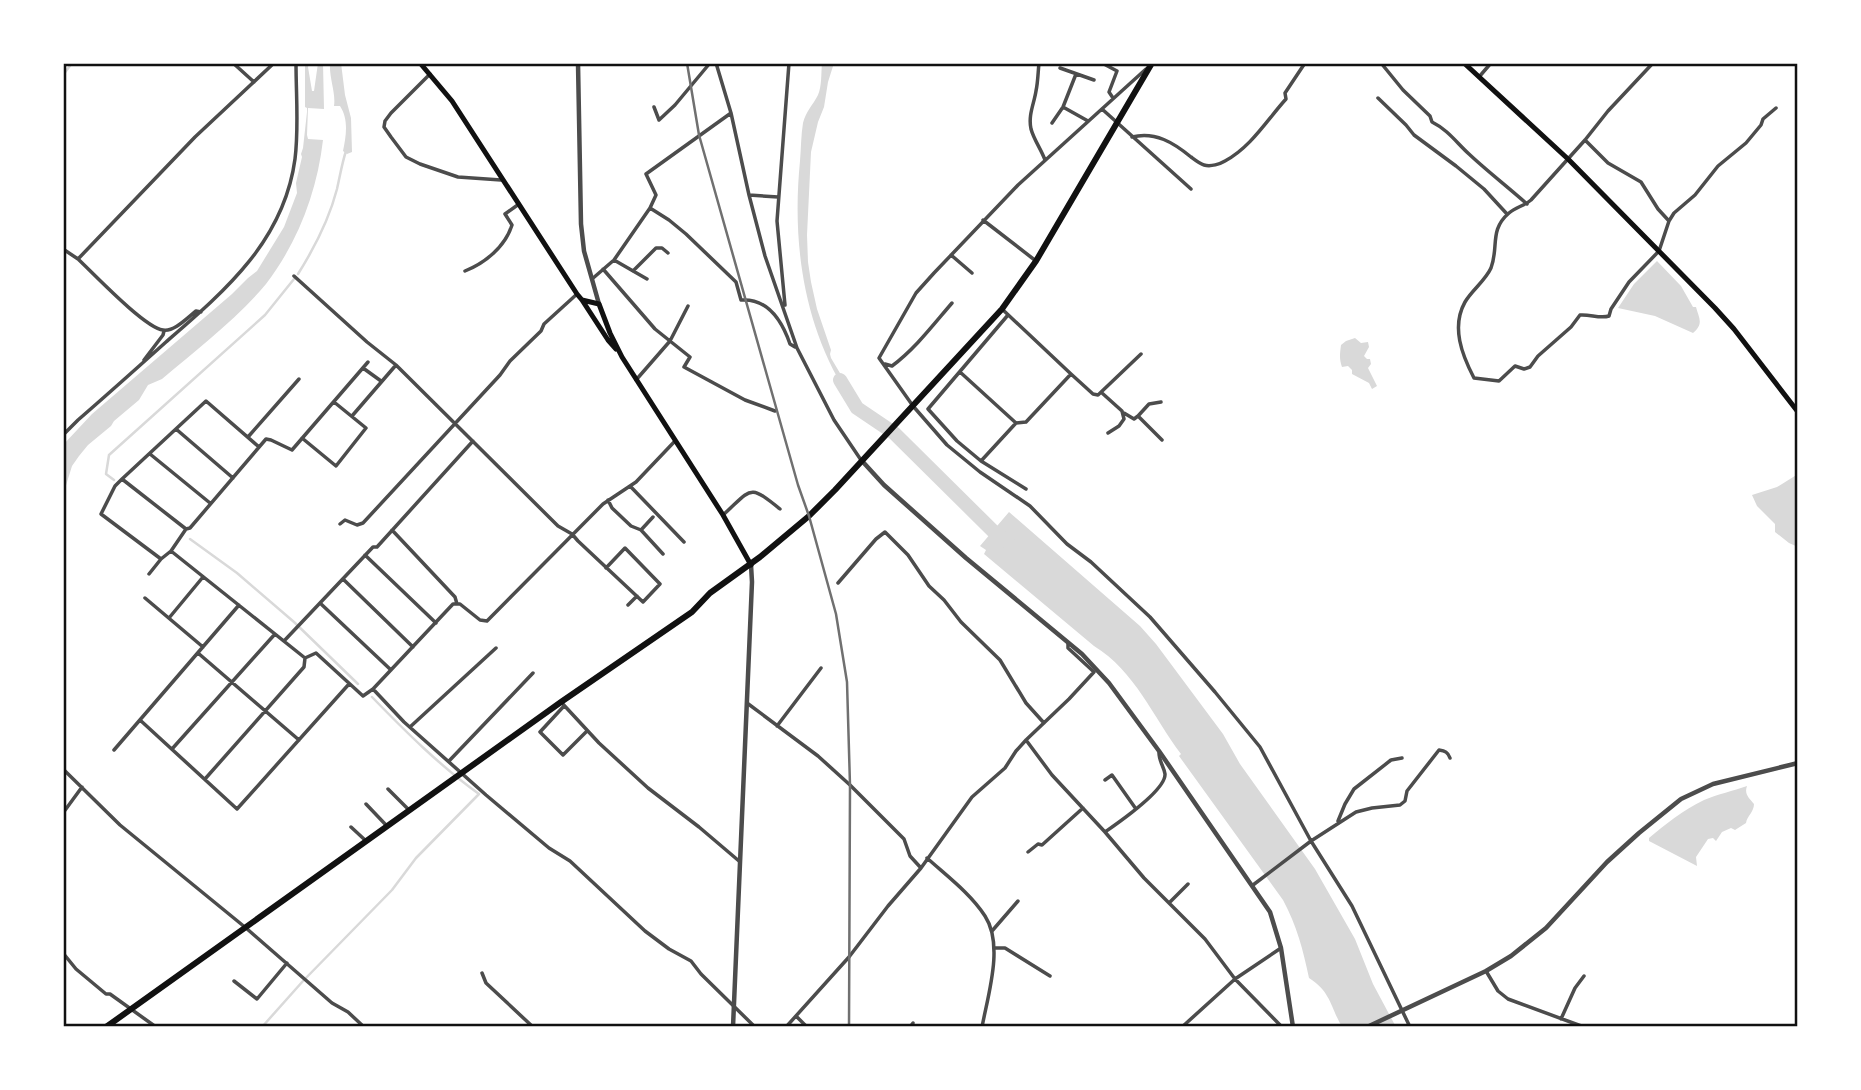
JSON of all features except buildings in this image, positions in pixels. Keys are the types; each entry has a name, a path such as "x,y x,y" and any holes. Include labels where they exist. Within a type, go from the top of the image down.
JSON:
{"main road":[{"path":"420,63 452,101 577,294 622,357"},
{"path":"1464,63 1568,159 1734,329 1798,412"},
{"path":"106,1027 692,612 710,593 751,565 809,516 865,460 1002,309 1036,261 1151,65"},
{"path":"582,300 599,304 622,357 723,515 751,565"}],"street":[{"path":"233,63 254,82"},
{"path":"78,259 195,137 274,63"},
{"path":"63,435 201,312 238,276 266,239 280,212 295,160 296,63"},
{"path":"578,63 581,224 584,251 599,304"},
{"path":"654,107 659,120 675,105 709,63"},
{"path":"716,63 731,113 765,256 797,348 834,419 884,485 1090,662 1109,682 1270,912 1281,948 1293,1027"},
{"path":"785,312 778,243 778,197 789,63"},
{"path":"1039,63 1030,115 1031,129 1045,160"},
{"path":"1102,63 1117,71 1109,92 1113,99"},
{"path":"1132,137 1158,137 1172,142 1202,165 1224,162 1255,136 1286,99 1285,93 1305,63"},
{"path":"1381,63 1430,116 1432,122 1455,138 1468,153 1527,204"},
{"path":"1479,77 1490,63"},
{"path":"1653,63 1527,204 1517,206 1499,223 1494,237 1490,268 1465,302 1458,318 1458,337 1474,378 1499,382 1515,366 1524,369 1530,367 1538,356 1572,327 1580,315 1589,314 1603,318 1609,316 1629,282 1659,251 1674,213 1695,195 1718,166 1746,143 1763,119 1776,108"},
{"path":"1151,65 983,220 916,293 879,358 911,409 947,445 980,472 1030,506 1067,544 1091,562 1150,617 1260,747 1311,841 1352,906 1400,1012 1410,1027"},
{"path":"1060,68 1094,80"},
{"path":"430,74 385,121 384,127 406,157 420,164 458,177 503,180"},
{"path":"1052,123 1063,107 1076,74"},
{"path":"1378,98 1414,135 1456,166 1507,214"},
{"path":"1063,107 1088,121"},
{"path":"1102,109 1191,189"},
{"path":"592,279 614,260 650,208 656,195 646,174 731,113"},
{"path":"1585,140 1608,163 1641,182 1669,221"},
{"path":"749,195 778,197"},
{"path":"465,271 478,266 503,243 512,225 505,214 519,205"},
{"path":"650,208 686,234 736,282 741,300 754,300 775,314 790,344 797,348"},
{"path":"983,220 1036,261"},
{"path":"633,271 656,248 662,248 668,253"},
{"path":"63,249 78,259 155,328 164,331 172,329 196,312 201,312"},
{"path":"951,255 972,272"},
{"path":"614,260 647,279"},
{"path":"603,269 655,329 690,357 684,367 745,400 775,411"},
{"path":"294,276 396,365 558,526 572,534 606,568 643,602 660,584 625,548 606,568"},
{"path":"340,524 345,520 357,525 363,523 510,361 541,331 544,324 577,294"},
{"path":"883,364 891,366 908,355 952,303"},
{"path":"636,380 670,341 688,306"},
{"path":"1002,309 1093,394 1102,393 1141,354"},
{"path":"1008,314 928,409 957,441 981,461 1026,489"},
{"path":"141,365 164,331"},
{"path":"149,574 266,439 292,450 368,362"},
{"path":"352,416 396,365"},
{"path":"363,368 382,382"},
{"path":"960,372 1016,423"},
{"path":"981,461 1016,423 1026,422 1072,374"},
{"path":"248,438 299,379"},
{"path":"1102,393 1134,419 1149,404 1161,402"},
{"path":"161,559 101,514 114,486 206,401 259,447"},
{"path":"302,438 336,466 366,428 334,402"},
{"path":"1108,433 1124,419 1122,411"},
{"path":"1138,416 1163,440"},
{"path":"176,429 233,478"},
{"path":"284,641 365,555 373,547 377,547 473,441"},
{"path":"305,658 316,653 363,696 373,689 453,604 460,604 480,620 487,621 603,504 630,486 675,441"},
{"path":"150,454 211,504"},
{"path":"122,480 186,529"},
{"path":"630,486 684,542"},
{"path":"723,515 748,492 755,491 780,509"},
{"path":"608,500 612,508 631,526 641,530 663,554"},
{"path":"641,530 653,517"},
{"path":"392,530 455,597 457,604"},
{"path":"838,583 876,539 886,532 908,555 929,586 961,622 1000,660 1026,703 1044,723"},
{"path":"171,551 305,658"},
{"path":"365,555 436,623"},
{"path":"733,1027 751,565"},
{"path":"169,618 203,577"},
{"path":"343,579 413,647"},
{"path":"628,605 637,596"},
{"path":"145,598 203,647"},
{"path":"320,603 391,670"},
{"path":"114,750 239,605"},
{"path":"172,749 275,634"},
{"path":"786,1027 849,957 921,868 972,797 1005,768 1026,740 1094,672 1068,648 1068,643"},
{"path":"410,727 496,648"},
{"path":"198,653 299,740"},
{"path":"205,779 304,667 305,658"},
{"path":"777,726 821,668"},
{"path":"449,761 533,673"},
{"path":"140,720 237,808 349,684"},
{"path":"373,689 410,727 449,761 459,775 549,848 570,861 656,941 691,961 755,1027"},
{"path":"747,703 818,756 887,821 904,839 910,856 921,868"},
{"path":"587,730 564,755 540,732 563,704 648,788 740,862"},
{"path":"1026,740 1052,775 1129,862 1205,939 1235,979 1282,1027"},
{"path":"1252,884 1356,812 1400,805 1405,800 1407,791 1439,750 1444,750 1450,758"},
{"path":"1105,832 1143,804 1164,781 1165,774 1159,760 1159,751"},
{"path":"1338,823 1354,789 1391,760 1402,758"},
{"path":"1367,1027 1486,971 1511,956 1536,936 1607,862 1681,799 1713,784 1798,763"},
{"path":"63,769 120,825 364,1027"},
{"path":"1105,780 1112,775 1136,809"},
{"path":"63,813 82,787"},
{"path":"388,789 410,811"},
{"path":"366,804 388,827"},
{"path":"1028,852 1038,844 1042,845 1083,808"},
{"path":"352,827 367,842"},
{"path":"927,858 971,898 986,917 992,931 995,948 982,1027"},
{"path":"1169,903 1188,884"},
{"path":"992,931 1018,901"},
{"path":"995,948 1004,948 1050,976"},
{"path":"1182,1027 1235,979 1281,948"},
{"path":"63,953 76,969 106,994 110,994 156,1027"},
{"path":"234,981 257,999 287,963"},
{"path":"1486,971 1498,991 1508,999 1584,1027"},
{"path":"482,974 486,983 533,1027"},
{"path":"1561,1019 1575,988 1584,976"},
{"path":"797,1017 807,1027"}],"shaded area":[{"path":"305,63 309,63 314,91 318,63 323,63 324,109 308,108 307,135 308,139 323,140 311,197 288,251 266,284 243,309 162,379 148,385 139,400 88,445 72,466 63,495 63,445 92,414 257,271 284,227 297,193 296,183 302,157 307,112"},
{"path":"330,63 341,63 351,118 352,152 347,154 343,151 346,122 340,106 334,106"},
{"path":"822,63 834,63 811,152 808,262 817,309 831,350 831,358 853,395 847,394 820,339 804,282 800,252 798,191 802,128 819,91"},
{"path":"1657,261 1681,286 1693,307 1696,307 1700,324 1693,333 1655,316 1618,308 1634,284"},
{"path":"1355,338 1361,343 1368,342 1369,347 1364,356 1370,359 1368,368 1377,386 1372,389 1369,383 1352,374 1348,366 1342,367 1341,345"},
{"path":"1798,474 1798,547 1775,532 1775,524 1757,506 1752,495 1777,487"},
{"path":"1009,512 1140,626 1156,644 1223,734 1240,764 1315,869 1355,939 1373,984 1396,1027 1342,1027 1326,994 1309,978 1299,938 1283,900 1179,756 1181,754 1132,681 1108,656 984,554 986,550 980,546"},
{"path":"1747,786 1747,794 1754,804 1746,823 1735,830 1731,828 1722,832 1716,841 1713,838 1708,839 1696,857 1697,866 1649,841 1649,838 1696,804"}],"waterway":[{"path":"63,75 72,63"},
{"path":"298,274 330,212 346,151"},
{"path":"114,480 106,474 109,455 265,315 294,279"},
{"path":"840,380 857,408 894,433 993,531 1008,542"},
{"path":"190,539 237,573 294,622 358,684"},
{"path":"262,1027 392,890 416,858 479,794 437,760 372,697"}],"railway":[{"path":"687,63 699,135 836,614 847,682 850,785 849,1027"}]}
